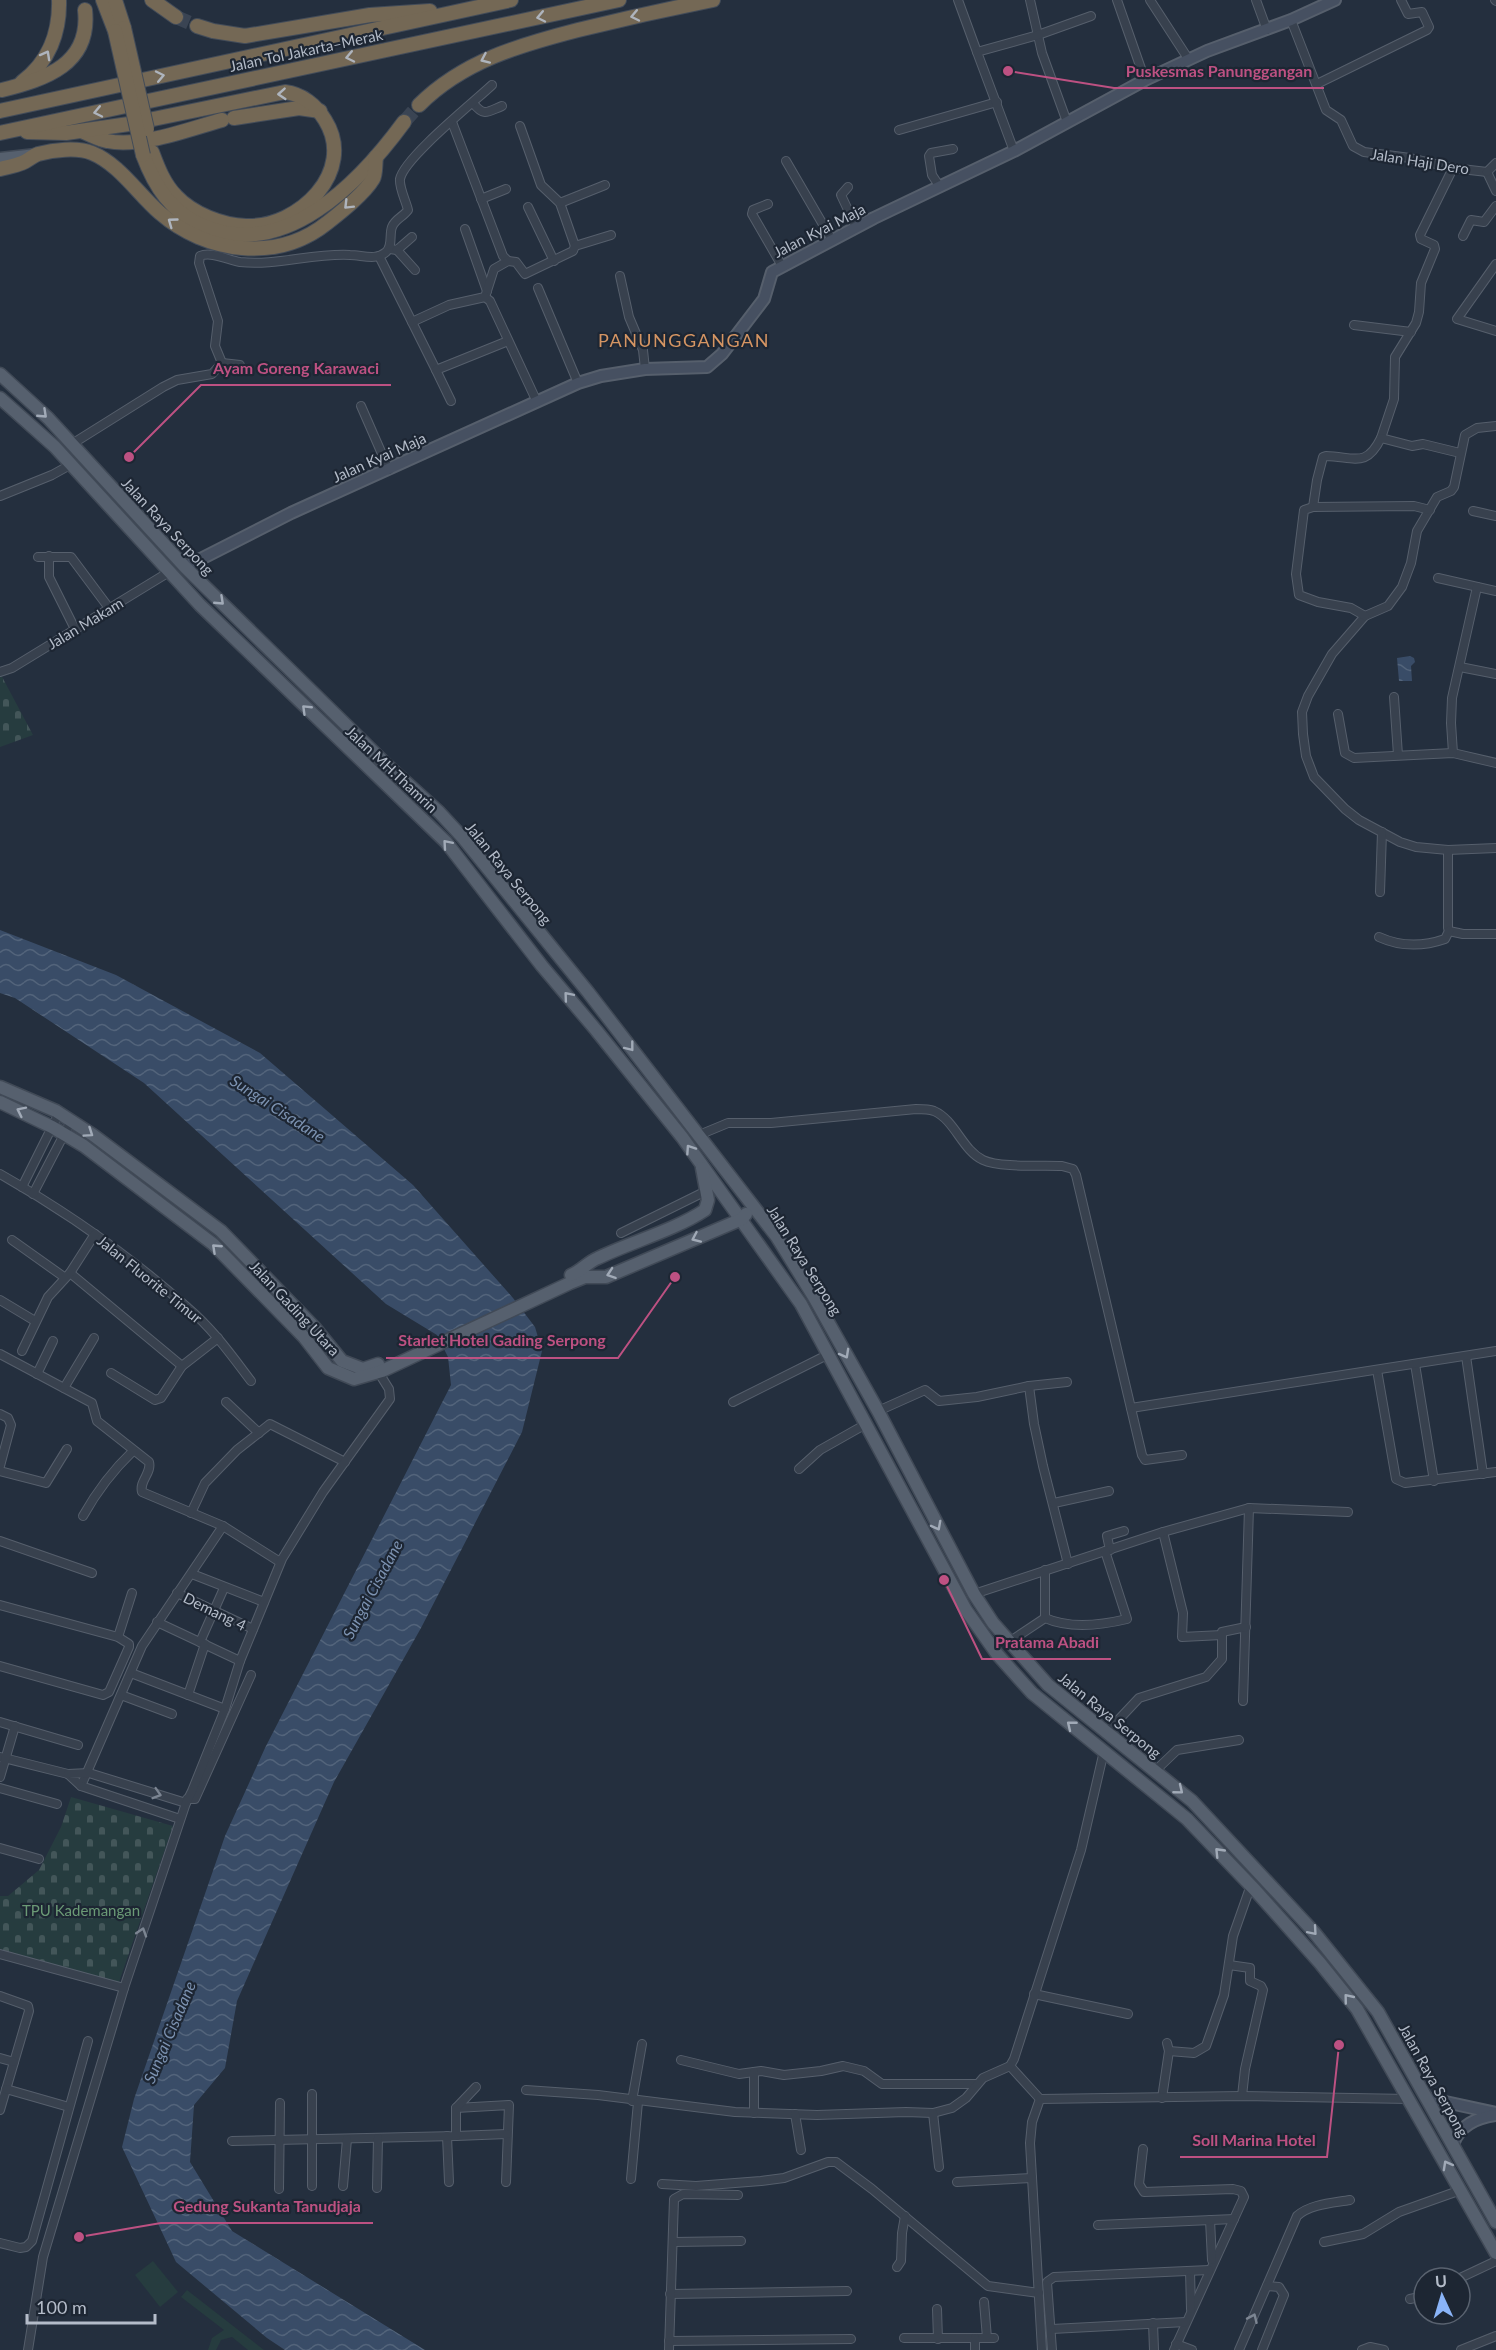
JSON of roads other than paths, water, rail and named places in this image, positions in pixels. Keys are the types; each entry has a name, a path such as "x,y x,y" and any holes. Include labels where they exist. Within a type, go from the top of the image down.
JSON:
{"highway":[{"path":"1,91 30,75 48,54 56,33 59,0"},
{"path":"103,0 119,30"},
{"path":"115,0 119,30 152,180 168,202 192,221 216,232 249,236 274,232 295,223 317,210 376,157 404,122"},
{"path":"152,0 176,17"},
{"name":"Jalan Tol Jakarta–Merak","path":"0,111 511,0"},
{"name":"Jalan Tol Jakarta–Merak","path":"3,132 619,0"},
{"path":"419,105 442,83 475,63 503,51 620,20 713,0"},
{"path":"197,26 245,36 370,15 472,8"},
{"path":"1,91 34,82 70,61 81,43 84,10"},
{"path":"3,132 66,133 81,131 129,124 285,93 300,96 320,111 328,124 335,146 333,169 311,201 271,222 247,226 216,220 195,212 176,196 147,154"},
{"path":"81,131 107,141 130,142 164,136 228,119 299,108 320,111"},
{"path":"0,169 21,164 36,155 76,149 93,153 116,169 160,213 182,229 202,240 236,249 265,248 293,243 317,231 344,209 373,178 376,157"}],"main road":[{"name":"Jalan Kyai Maja","path":"185,567 291,513 578,383 601,376 645,369 702,368 713,363 749,321 764,299 769,276 782,266 856,227 1014,151 1145,80 1335,0"},
{"path":"0,159 36,155"},
{"name":"Jalan Raya Serpong","path":"0,374 72,444 185,567 281,663 439,812 463,838 588,992 775,1234 814,1297 878,1411 974,1594 993,1623 1048,1685 1191,1801 1313,1931 1372,2003 1496,2222"},
{"name":"Jalan MH.Thamrin","path":"0,398 55,447 169,572 269,673 446,842 542,966 682,1137 724,1196"},
{"path":"96,493 107,483"},
{"path":"269,673 281,663"},
{"name":"Jalan Gading Utara","path":"0,1087 59,1113 93,1135 221,1231 315,1329 335,1354 348,1365 363,1369 383,1367"},
{"name":"Jalan Gading Utara","path":"0,1101 84,1146 213,1244 304,1337 323,1363 338,1373 354,1379 568,1280 599,1257 686,1221 706,1207 706,1191"},
{"path":"702,1168 706,1191"},
{"name":"Jalan Raya Serpong","path":"724,1196 801,1304 966,1610 997,1654 1032,1693 1187,1819 1251,1885 1320,1963 1357,2009 1496,2253"},
{"path":"742,1220 747,1212 747,1198"},
{"name":"Jalan Gading Utara","path":"568,1280 606,1277 742,1220"},
{"path":"323,1363 335,1354"},
{"path":"1238,1872 1250,1862"},
{"path":"1427,2098 1496,2114"},
{"path":"1452,2144 1462,2128 1496,2114"}],"street":[{"path":"958,0 1014,151"},
{"path":"1030,0 1042,53 1067,122"},
{"path":"1117,0 1145,80"},
{"path":"1150,0 1190,60"},
{"path":"1257,0 1267,30"},
{"path":"1317,84 1427,30 1429,27 1422,12 1408,14 1401,0"},
{"path":"977,52 1038,35 1091,16"},
{"name":"Jalan Haji Dero","path":"1291,20 1326,110 1341,120 1353,146 1364,152 1487,172"},
{"path":"415,270 394,249 394,223 408,210 399,182 404,168 492,86"},
{"path":"899,130 997,102"},
{"path":"473,103 479,111 484,113 502,105"},
{"path":"452,122 503,256 508,261"},
{"path":"486,294 494,269 508,261 516,262 525,274 573,251 575,246 560,203 541,185 520,126"},
{"path":"940,187 932,174 929,156 931,153 953,149"},
{"path":"786,161 832,240"},
{"path":"1496,163 1487,172 1496,191"},
{"path":"1313,507 1323,457 1363,459 1373,453 1381,438 1394,399 1395,357 1411,332 1419,312 1421,284 1435,249 1434,245 1421,239 1420,235 1453,168"},
{"path":"560,203 605,185"},
{"path":"848,187 841,195 856,227"},
{"path":"481,199 506,189"},
{"path":"768,204 753,210 752,214 782,266"},
{"path":"1462,236 1472,219 1483,223 1496,206"},
{"path":"528,207 554,261"},
{"path":"465,230 486,294 537,402"},
{"path":"575,246 611,235"},
{"path":"222,363 215,346 218,321 199,263 200,256 205,254 238,262 262,263 341,255 379,256 412,237"},
{"path":"379,256 451,401"},
{"path":"1496,264 1457,319 1496,331"},
{"path":"620,276 629,317 644,350 645,369"},
{"path":"538,288 578,383"},
{"path":"412,322 449,305 486,294"},
{"path":"1354,325 1411,332"},
{"path":"436,370 508,341"},
{"path":"222,363 240,365"},
{"path":"72,444 163,387 177,380 212,374 222,363"},
{"path":"361,406 389,470"},
{"path":"1496,426 1471,430 1465,435 1454,487 1451,491 1437,497 1414,537 1411,563 1402,587 1388,606 1365,616 1332,654 1308,696 1302,712 1306,756 1318,783 1359,820 1400,842 1416,847 1448,850 1496,848"},
{"path":"1381,438 1412,446 1423,444 1460,453"},
{"path":"0,496 52,475 70,465"},
{"path":"1365,616 1344,606 1302,598 1298,592 1296,573 1303,514 1306,508 1414,507 1430,510"},
{"path":"1473,511 1496,516"},
{"path":"38,556 70,556 109,608"},
{"path":"49,556 49,577 75,629"},
{"name":"Jalan Makam","path":"0,672 12,668 169,572"},
{"path":"1438,578 1496,591"},
{"path":"1453,753 1452,698 1477,586"},
{"path":"1460,667 1496,674"},
{"path":"1394,697 1398,755"},
{"path":"1338,714 1345,753 1348,756 1453,753 1496,763"},
{"path":"1380,892 1382,832"},
{"path":"1379,937 1401,945 1433,943 1445,939 1449,932 1448,850"},
{"path":"1449,932 1496,934"},
{"path":"699,1135 728,1123 771,1123 916,1109 933,1110 942,1116 974,1154 984,1160 995,1163 1062,1166 1072,1169 1079,1187 1142,1455 1145,1460 1182,1455"},
{"path":"22,1187 59,1113"},
{"path":"33,1194 71,1121"},
{"name":"Jalan Fluorite Timur","path":"0,1174 95,1234 189,1308 218,1338 251,1381"},
{"path":"621,1233 706,1191"},
{"path":"22,1352 48,1297 67,1275 95,1234"},
{"path":"12,1240 67,1275 182,1366"},
{"path":"0,1300 35,1321"},
{"path":"64,1388 94,1338"},
{"path":"111,1373 155,1400 161,1398 182,1366 218,1338"},
{"path":"37,1374 53,1341"},
{"path":"1131,1408 1496,1351"},
{"path":"0,1354 92,1403 97,1421 147,1460 150,1466 141,1484 142,1492 223,1526 280,1562"},
{"path":"733,1402 829,1354"},
{"path":"1466,1356 1482,1474"},
{"path":"1415,1364 1434,1481"},
{"path":"28,2350 43,2257 124,1988 180,1819 225,1709 240,1660 280,1562 323,1492 390,1399 383,1367"},
{"path":"1377,1370 1394,1476 1405,1483 1496,1472"},
{"path":"878,1411 926,1390 939,1401 1067,1382"},
{"path":"1029,1386 1039,1445 1068,1564"},
{"path":"226,1402 259,1433"},
{"path":"0,1414 8,1418 11,1425 0,1466"},
{"path":"799,1469 820,1450 866,1424"},
{"path":"191,1513 205,1483 237,1450 268,1425 274,1425 345,1462"},
{"path":"0,1471 46,1483 67,1449"},
{"path":"82,1516 114,1469 133,1451"},
{"path":"1054,1503 1109,1491"},
{"path":"974,1594 1163,1532 1249,1508 1347,1512"},
{"path":"1243,1701 1249,1508"},
{"path":"81,1786 89,1773 95,1750 142,1646 223,1526"},
{"path":"1045,1618 1060,1623 1099,1625 1127,1619 1108,1551 1107,1536 1124,1531"},
{"path":"1163,1532 1183,1613 1182,1636 1222,1635"},
{"path":"0,1541 92,1573"},
{"path":"1045,1570 1045,1618"},
{"path":"192,1574 264,1602"},
{"path":"188,1695 202,1643 224,1588"},
{"path":"118,1637 132,1593"},
{"name":"Demang 4","path":"177,1593 253,1629"},
{"path":"0,1605 118,1637 129,1644 109,1692 103,1695 0,1665"},
{"path":"1009,1642 1045,1618"},
{"path":"157,1622 240,1660"},
{"path":"1107,1732 1139,1698 1206,1677 1222,1659 1224,1630 1246,1627"},
{"path":"131,1673 225,1709"},
{"path":"3,1757 68,1774 89,1773 187,1801 195,1799 251,1675"},
{"path":"121,1695 171,1714"},
{"path":"0,1722 78,1745"},
{"path":"0,1777 3,1757 15,1726"},
{"path":"1155,1771 1177,1750 1239,1740"},
{"path":"526,2090 598,2095 754,2113 933,2113 952,2108 966,2098 983,2078 1010,2066 1014,2060 1081,1851 1104,1751"},
{"path":"68,1774 81,1786 180,1819"},
{"path":"122,1800 129,1785"},
{"path":"0,1788 57,1804"},
{"path":"0,1848 39,1859"},
{"path":"1162,2098 1168,2047 1194,2053 1206,2046 1224,1995 1237,1923 1251,1885"},
{"path":"0,1954 124,1988"},
{"path":"1229,1965 1250,1968 1250,1981 1261,1986 1263,1990 1245,2069 1242,2096"},
{"path":"1034,1994 1128,2014"},
{"path":"0,1996 23,2003 28,2006 29,2011 0,2110"},
{"path":"0,2242 20,2248 26,2247 32,2241 88,2041"},
{"path":"631,2179 635,2101 642,2044"},
{"path":"0,2058 14,2062"},
{"path":"681,2060 740,2074 754,2072 784,2075 843,2066 864,2071 882,2084 977,2084"},
{"path":"1010,2066 1040,2099 1242,2096 1409,2099"},
{"path":"754,2072 754,2113"},
{"path":"456,2136 456,2108 476,2087"},
{"path":"6,2089 69,2107"},
{"path":"312,2094 312,2186"},
{"path":"1040,2099 1030,2131 1042,2350"},
{"path":"279,2189 280,2103"},
{"path":"456,2108 509,2105 506,2182"},
{"path":"933,2113 939,2167"},
{"path":"795,2114 801,2150"},
{"path":"232,2142 507,2134"},
{"path":"447,2136 449,2182"},
{"path":"377,2188 378,2138"},
{"path":"344,2187 347,2139"},
{"path":"1143,2149 1139,2180 1141,2190 1150,2193 1237,2189 1243,2193 1244,2200 1175,2347 1192,2350"},
{"path":"662,2184 696,2186 761,2181 784,2178 836,2162 872,2189 988,2286 1039,2293"},
{"path":"957,2182 1032,2178"},
{"path":"1324,2242 1363,2234 1399,2212 1461,2190"},
{"path":"669,2350 674,2199 682,2194 738,2195"},
{"path":"1239,2350 1297,2216 1302,2211 1314,2207 1350,2200"},
{"path":"897,2267 903,2253 902,2233 905,2216"},
{"path":"1098,2225 1234,2219"},
{"path":"1210,2220 1211,2267"},
{"path":"674,2242 741,2241"},
{"path":"1472,2272 1496,2261"},
{"path":"1052,2350 1047,2282 1054,2277 1190,2271 1211,2267"},
{"path":"1190,2271 1191,2310"},
{"path":"1262,2350 1284,2295 1279,2287 1267,2286"},
{"path":"670,2294 847,2290"},
{"path":"904,2338 990,2338 984,2302"},
{"path":"937,2309 938,2339"},
{"path":"1052,2329 1186,2322"},
{"path":"1153,2323 1155,2350"},
{"path":"1461,2350 1496,2336"},
{"path":"975,2338 975,2350"},
{"path":"669,2341 851,2339"},
{"path":"1362,2350 1370,2347 1384,2350"}],"water":[{"path":"1410,656 1415,662 1411,666 1412,681 1399,681 1397,658"},
{"name":"Sungai Cisadane","path":"0,930 116,975 260,1053 413,1185 513,1298 535,1327 542,1351 522,1432 421,1628 334,1782 237,2001 225,2068 194,2105 190,2162 232,2231 425,2350 285,2350 267,2338 176,2262 122,2147 134,2099 225,1836 265,1748 451,1385 448,1357 437,1335 386,1304 144,1083 15,998 0,993"}],"tunnel":[{"path":"176,17 197,26"},
{"path":"404,122 419,105"}],"place":[{"name":"Puskesmas Panunggangan","path":"1008,71"},
{"name":"Ayam Goreng Karawaci","path":"129,457"},
{"name":"Starlet Hotel Gading Serpong","path":"675,1277"},
{"name":"Pratama Abadi","path":"944,1580"},
{"name":"Soll Marina Hotel","path":"1339,2045"},
{"name":"Gedung Sukanta Tanudjaja","path":"79,2237"}],"district":[{"name":"PANUNGGANGAN","path":"684,340"}],"park label":[{"name":"TPU Kademangan","path":"81,1910"}]}
